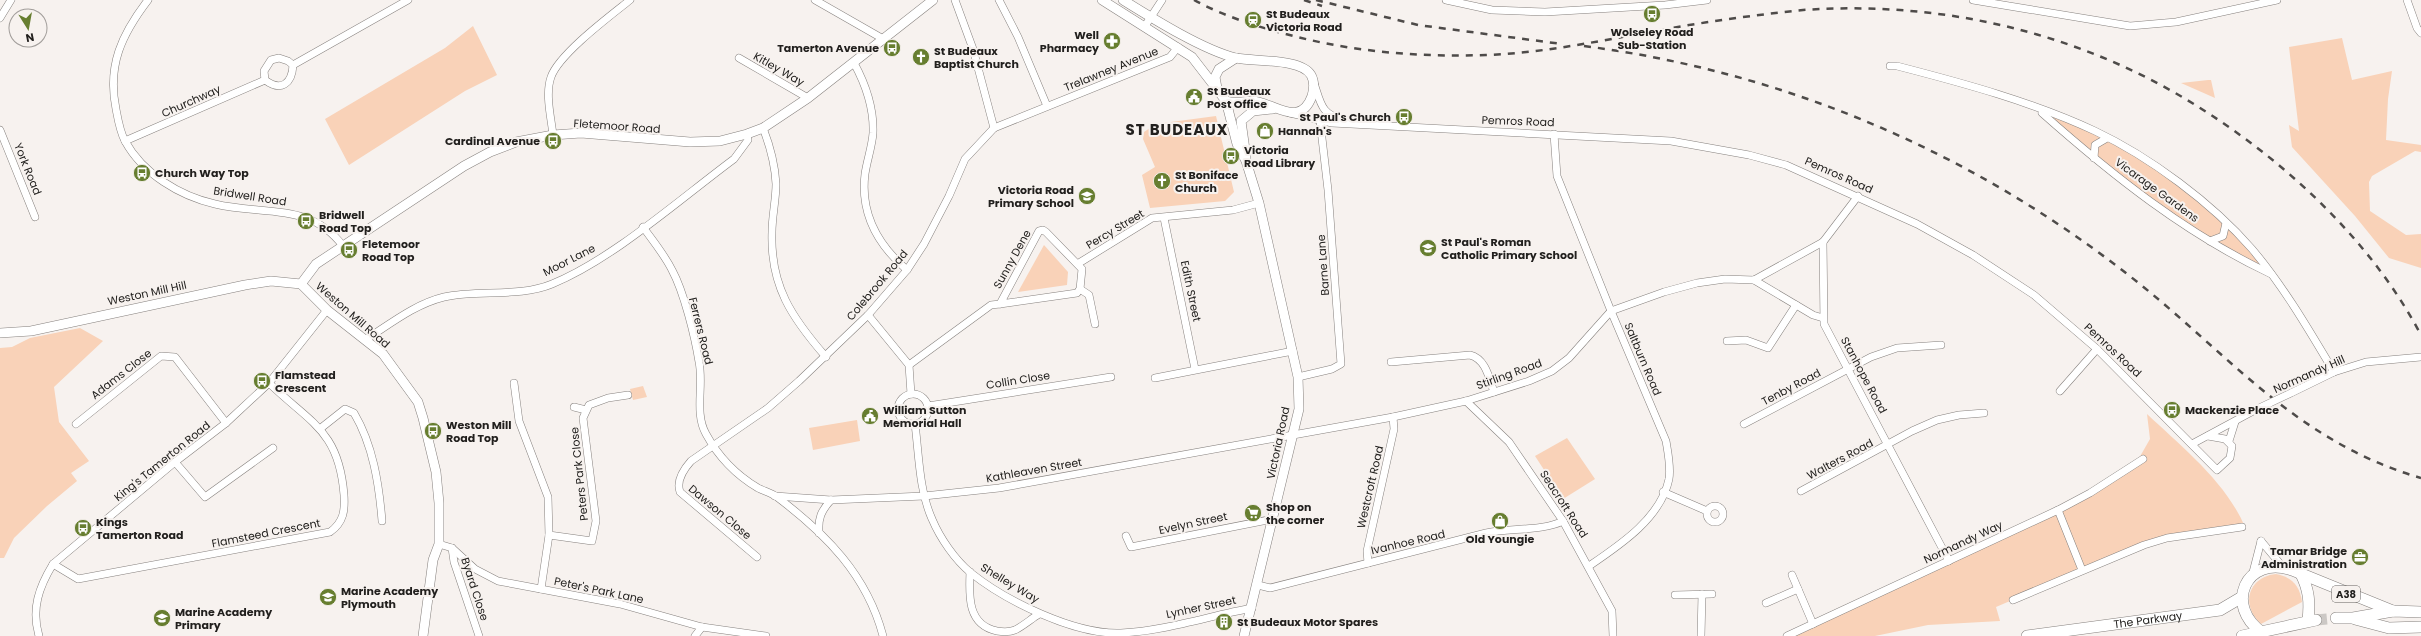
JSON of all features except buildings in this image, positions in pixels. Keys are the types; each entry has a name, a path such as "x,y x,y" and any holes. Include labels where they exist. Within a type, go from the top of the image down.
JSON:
{"highway":[{"path":"2242,636 2268,631 2312,620 2308,587 2301,574 2282,566 2261,569 2252,576 2242,597 2243,610 2247,619 2268,631 2284,636"},
{"name":"A38","path":"2301,574 2393,611"},
{"name":"The Parkway","path":"2027,636 2220,610 2242,597"},
{"name":"A38","path":"2336,618 2353,618 2393,611 2421,612"},
{"name":"A38","path":"2353,618 2389,628 2415,627"},
{"name":"A38","path":"2388,636 2415,627"}],"street":[{"path":"0,18 11,0"},
{"name":"Bridwell Road","path":"148,0 133,20 121,40 115,63 115,103 125,141 146,167 177,191 216,204 268,209 307,217 323,225 334,234 343,246"},
{"path":"293,65 408,0"},
{"path":"553,135 549,92 551,78 555,68 597,27 630,0"},
{"path":"814,0 885,40"},
{"name":"Fletemoor Road","path":"300,284 316,264 464,166 490,152 516,142 553,135 581,134 690,142 720,141 763,128 808,98 885,40 934,0"},
{"path":"955,0 973,50 994,128"},
{"path":"999,0 1018,37 1047,106"},
{"name":"Victoria Road","path":"1102,0 1178,47 1196,61 1226,101 1237,144 1246,161"},
{"path":"1123,0 1150,17 1217,51 1236,58"},
{"path":"1145,26 1162,0"},
{"path":"1446,0 1492,10 1545,12 1652,2 1707,0"},
{"path":"1972,0 2130,26 2176,22 2277,0"},
{"path":"2407,0 2417,28 2421,33"},
{"name":"Trelawney Avenue","path":"1047,106 1170,57 1178,47"},
{"path":"279,58 288,60 293,65 290,82 283,86 276,86 265,80 264,71 271,60 279,58"},
{"name":"Kitley Way","path":"740,58 808,98"},
{"path":"1217,89 1215,77 1219,70 1236,58"},
{"name":"Pemros Road","path":"1236,58 1302,66 1311,75 1325,111 1336,118 1360,123"},
{"path":"854,63 865,83 872,118 873,132 863,191 866,207 871,226 880,243 907,270"},
{"name":"Vicarage Gardens","path":"1890,66 1897,66 1949,80 2037,109 2095,131 2168,176 2226,223 2251,248 2291,300 2334,372"},
{"name":"Churchway","path":"125,141 265,80"},
{"path":"1290,113 1304,109 1309,103 1314,89 1314,82"},
{"name":"Pemros Road","path":"1226,101 1236,104 1258,102 1276,109 1320,121 1459,131 1554,134 1671,141 1741,153 1786,165 1858,196 1916,224 1973,255 2034,295 2097,350 2192,444 2216,470 2230,458 2233,450 2229,441"},
{"name":"Colebrook Road","path":"714,447 768,408 826,357 868,315 907,270 940,216 965,159 994,128 1047,106"},
{"name":"Victoria Road","path":"1244,636 1258,585 1299,409 1298,377 1293,351 1259,203 1246,161 1241,127 1243,117 1253,110 1276,109"},
{"name":"Vicarage Gardens","path":"2037,109 2094,158 2148,200 2236,258 2273,275"},
{"name":"Barne Lane","path":"1298,377 1332,369 1340,364 1329,205 1320,121"},
{"path":"763,128 774,165 776,185 772,233 778,277 784,301 799,326 826,357"},
{"name":"York Road","path":"0,130 35,217"},
{"name":"Moor Lane","path":"365,340 421,305 445,296 509,292 551,284 602,256 734,159 748,140 747,134"},
{"name":"Saltburn Road","path":"1554,134 1558,176 1611,311 1666,441 1669,479 1655,508 1626,541 1590,566"},
{"path":"2094,158 2095,145 2107,138"},
{"path":"1754,280 1823,242 1858,196"},
{"name":"Percy Street","path":"1079,263 1152,218 1233,210 1259,203"},
{"name":"Edith Street","path":"1164,218 1196,369"},
{"path":"2210,241 2223,236 2226,223"},
{"name":"Ferrers Road","path":"643,227 665,258 681,292 700,363 700,416 704,432 714,447 740,475 758,488 776,496"},
{"name":"Sunny Dene","path":"1000,304 1039,231 1043,230 1046,232 1079,263"},
{"name":"Stanhope Road","path":"1823,242 1824,324 1949,561"},
{"path":"1079,263 1082,269 1080,289 1089,295 1095,324"},
{"name":"Stirling Road","path":"1293,434 1393,417 1466,401 1529,381 1552,371 1569,358 1611,311 1697,282 1725,279 1754,280 1813,316 1823,318"},
{"name":"Weston Mill Hill","path":"0,333 31,331 245,284 271,281 300,284"},
{"name":"Weston Mill Road","path":"300,284 327,310 383,354 418,402 436,472 439,503 439,544 433,560 422,636"},
{"name":"Sunny Dene","path":"909,365 991,305 1077,293 1080,289"},
{"path":"1727,341 1746,340 1768,348 1796,305"},
{"name":"King's Tamerton Road","path":"39,636 36,625 36,602 43,580 53,564 175,462 226,423 269,383 327,310"},
{"path":"868,315 909,365 910,394"},
{"name":"Tenby Road","path":"1744,424 1871,357 1896,348 1941,345"},
{"path":"2060,391 2097,350"},
{"path":"1155,378 1293,351"},
{"path":"1396,364 1470,355 1479,357 1484,365 1494,392"},
{"name":"Adams Close","path":"76,424 161,356 175,358 226,423"},
{"name":"Normandy Hill","path":"2192,444 2257,409 2334,372 2366,362 2418,357"},
{"name":"Collin Close","path":"928,406 1111,377"},
{"name":"Flamsteed Crescent","path":"53,564 78,579 330,532 342,520 344,507 343,482 338,460 331,442 321,428 269,383"},
{"path":"514,383 519,421 548,497 549,535 541,589"},
{"path":"910,394 920,395 928,406 924,420 915,424 905,422 899,414 899,404 902,399 910,394"},
{"path":"574,407 586,410 598,402 628,395"},
{"name":"Seacroft Road","path":"1466,401 1508,442 1563,521 1590,566 1612,611 1613,636"},
{"path":"321,428 345,409 354,413 364,431 373,462 382,521"},
{"name":"Peters Park Close","path":"549,535 592,541 596,521 583,418 586,410"},
{"name":"Walters Road","path":"1801,491 1889,445 1912,431 1937,420 1959,415 1984,413"},
{"name":"Westcroft Road","path":"1368,563 1367,551 1394,429 1393,417"},
{"path":"2208,436 2222,438 2229,441 2235,422"},
{"name":"Shelley Way","path":"915,424 924,496 938,534 970,572 1004,595 1039,614 1093,629 1113,632 1155,628"},
{"name":"Kathleaven Street","path":"776,496 831,500 924,496 999,488 1293,434"},
{"name":"Dawson Close","path":"714,447 691,461 684,469 678,488 680,492 757,558"},
{"path":"175,462 205,497 273,448"},
{"name":"Normandy Way","path":"1788,636 2058,510 2143,459"},
{"path":"1663,492 1707,511"},
{"path":"776,496 819,533 854,570 868,597 883,636"},
{"path":"819,533 818,520 822,510 831,500"},
{"path":"2058,510 2082,570"},
{"name":"Evelyn Street","path":"1126,536 1131,547 1273,519"},
{"name":"Ivanhoe Road","path":"1258,585 1270,588 1506,528 1551,527 1563,521"},
{"path":"2014,600 2144,545 2167,538 2221,526 2242,526"},
{"path":"2252,576 2261,541 2282,566"},
{"name":"Peter's Park Lane","path":"439,544 452,548 475,570 487,577 620,604 702,627 766,636"},
{"name":"Byard Close","path":"452,548 454,562 480,636"},
{"name":"Shelley Way","path":"970,572 970,603 973,614 981,624 998,631 1015,630 1039,614"},
{"path":"1792,575 1813,624"},
{"path":"1766,603 1798,589"},
{"path":"1701,636 1702,594"},
{"path":"1675,595 1712,594"},
{"name":"Lynher Street","path":"1155,628 1252,608"},
{"path":"695,636 702,627"}],"shaded area":[{"path":"473,26 497,75 465,91 349,165 325,119 445,48"},
{"path":"2342,38 2352,80 2392,71 2388,99 2386,140 2421,145 2421,152 2415,151 2372,176 2369,182 2370,211 2406,235 2421,234 2421,268 2389,258 2355,216 2292,147 2289,125 2299,131 2289,47"},
{"path":"2208,80 2211,80 2215,98 2181,83"},
{"path":"2037,109 2095,131 2148,162 2214,211 2273,275 2241,259 2179,221 2121,178"},
{"path":"1216,116 1234,192 1225,201 1150,208 1142,175 1155,167 1143,139 1144,132 1156,124"},
{"path":"1044,245 1068,272 1067,285 1018,292"},
{"path":"80,328 103,341 54,387 59,422 89,461 71,473 77,481 47,506 14,538 4,558 0,558 0,348 12,347 30,338"},
{"path":"643,386 647,397 633,400 630,389"},
{"path":"2147,414 2188,452 2215,480 2227,495 2245,527 2167,538 2082,570 1996,607 2000,621 1928,625 1875,636 1787,636 2058,510 2138,460 2150,439"},
{"path":"857,420 860,441 813,450 809,428"},
{"path":"1567,438 1595,479 1563,499 1535,456"},
{"path":"2276,574 2287,577 2294,583 2299,591 2302,602 2261,624 2254,617 2251,609 2249,601 2250,593 2253,586 2259,580 2266,576"}],"tunnel":[{"path":"2316,620 2336,618"}],"railway":[{"path":"1194,0 1236,19 1295,36 1354,48 1419,55 1486,55 1529,52 1748,16 1803,10 1857,8 1911,11 1964,18 2016,29 2067,44 2117,63 2165,87 2211,115 2273,160 2330,212 2356,241 2402,302 2421,335"},
{"path":"1304,0 1322,6"},
{"path":"1316,0 1418,25 1562,44"},
{"path":"1584,46 1659,58 1732,75 1803,98 1873,124 1941,156 2007,192 2070,232 2131,277 2232,365 2300,419 2337,442 2377,462 2421,478"}],"place":[{"name":"Wolseley Road Sub-Station","path":"1652,14"},
{"name":"St Budeaux Victoria Road","path":"1253,20"},
{"name":"Well Pharmacy","path":"1112,41"},
{"name":"Tamerton Avenue","path":"892,48"},
{"name":"St Budeaux Baptist Church","path":"921,57"},
{"name":"St Budeaux Post Office","path":"1194,97"},
{"name":"St Paul's Church","path":"1404,117"},
{"name":"Hannah's","path":"1265,131"},
{"name":"Cardinal Avenue","path":"553,141"},
{"name":"Victoria Road Library","path":"1231,156"},
{"name":"Church Way Top","path":"142,173"},
{"name":"St Boniface Church","path":"1162,181"},
{"name":"Victoria Road Primary School","path":"1087,196"},
{"name":"Bridwell Road Top","path":"306,221"},
{"name":"St Paul's Roman Catholic Primary School","path":"1428,248"},
{"name":"Fletemoor Road Top","path":"349,250"},
{"name":"Flamstead Crescent","path":"262,381"},
{"name":"Mackenzie Place","path":"2172,410"},
{"name":"William Sutton Memorial Hall","path":"870,416"},
{"name":"Weston Mill Road Top","path":"433,431"},
{"name":"Shop on the corner","path":"1253,513"},
{"name":"Old Youngie","path":"1500,521"},
{"name":"Kings Tamerton Road","path":"83,528"},
{"name":"Tamar Bridge Administration","path":"2360,557"},
{"name":"Marine Academy Plymouth","path":"328,597"},
{"name":"Marine Academy Primary","path":"162,618"},
{"name":"St Budeaux Motor Spares","path":"1224,622"}],"district":[{"name":"ST BUDEAUX","path":"1177,130"}]}
